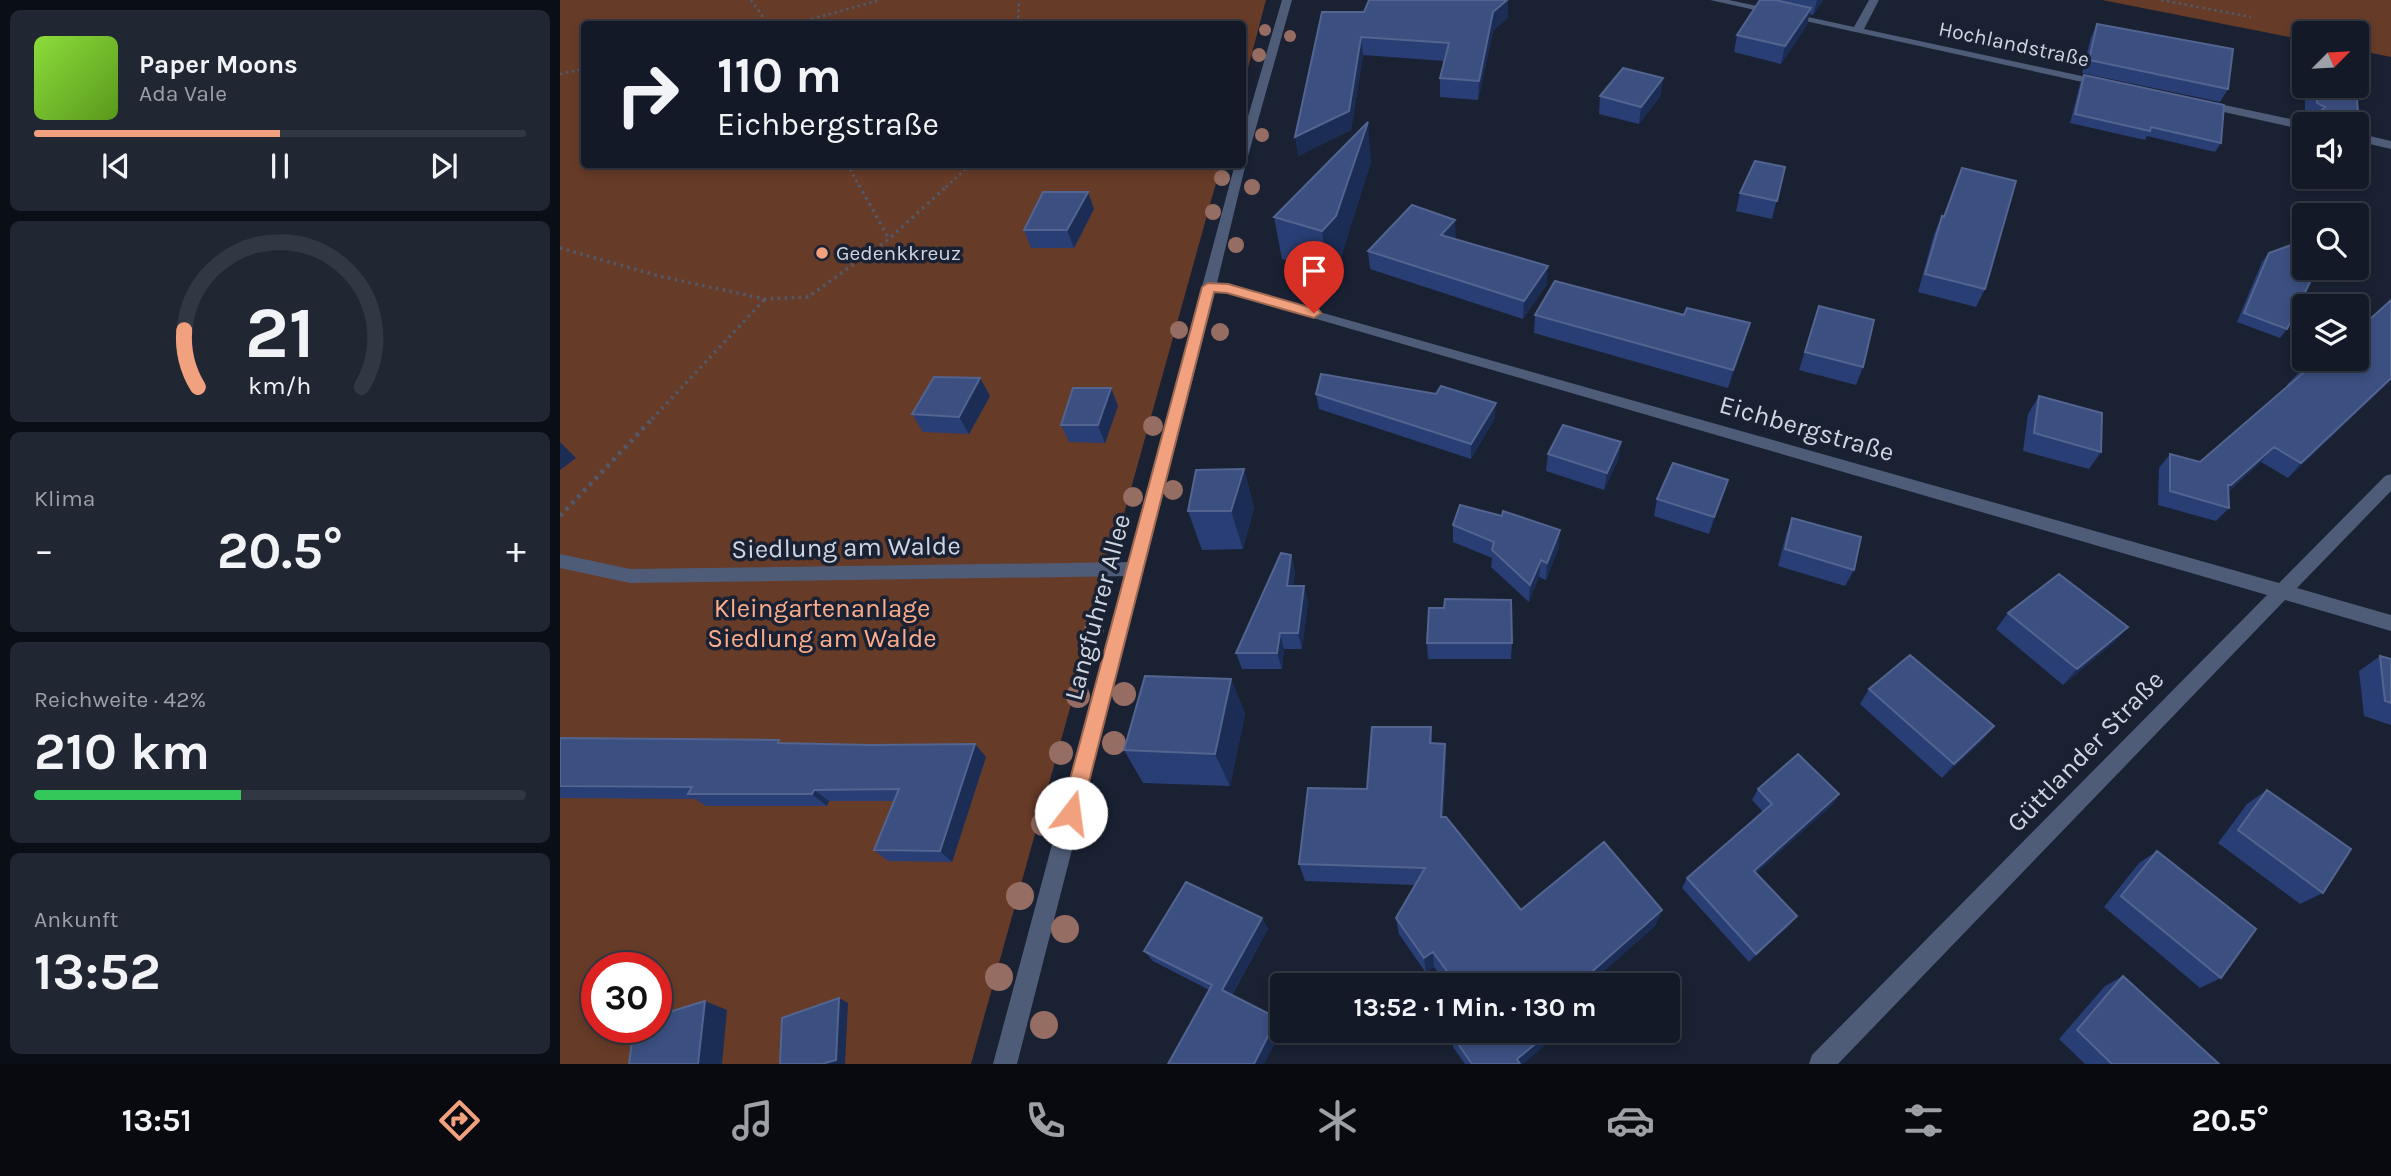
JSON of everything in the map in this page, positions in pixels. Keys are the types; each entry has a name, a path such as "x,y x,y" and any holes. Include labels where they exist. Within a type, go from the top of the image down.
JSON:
{"street":[{"name":"Langfuhrer Allee","path":"1246,148 1287,0"},
{"name":"Hochlandstraße","path":"1715,0 2122,87"},
{"path":"1857,31 1874,0"},
{"path":"2187,101 2292,123"},
{"path":"2369,140 2391,145"},
{"name":"Langfuhrer Allee","path":"1005,1064 1240,168"},
{"name":"Eichbergstraße","path":"1208,287 1228,289 2391,623"},
{"name":"Güttlander Straße","path":"1821,1064 2391,480"},
{"name":"Siedlung am Walde","path":"560,561 630,576 1135,569"}],"path":[{"path":"751,0 766,21"},
{"path":"805,21 880,0"},
{"path":"1018,0 1018,21"},
{"path":"2161,0 2250,17"},
{"path":"560,74 581,70"},
{"path":"849,168 889,239"},
{"path":"560,246 659,276 765,299 808,297 889,239 967,168"},
{"path":"560,516 765,299"}],"green space":[{"name":"Kleingartenanlage Siedlung am Walde","path":"560,0 1266,0 1246,76 1246,21 581,21 581,168 1220,168 971,1064 560,1064"},
{"path":"2102,0 2391,0 2391,57 2370,53 2370,21 2292,21 2292,37"}],"building":[{"path":"1369,0 1507,0 1493,12 1479,81 1440,78 1449,43 1361,37 1349,111 1295,137 1322,12 1364,12"},
{"path":"1760,0 1775,0 1811,8 1785,46 1737,35"},
{"path":"2097,24 2233,49 2228,89 2089,60"},
{"path":"1623,68 1663,78 1641,107 1600,96"},
{"path":"2084,75 2224,105 2221,143 2075,114"},
{"path":"2317,98 2357,98 2358,112 2320,112 2325,107 2317,103"},
{"path":"1368,122 1336,216 1322,231 1274,217"},
{"path":"1755,161 1785,167 1777,201 1740,193"},
{"path":"1962,168 2016,181 1985,289 1925,274 1942,216 1944,217"},
{"path":"1043,192 1088,192 1067,230 1024,230"},
{"path":"1412,205 1455,220 1441,235 1548,266 1524,301 1368,251"},
{"path":"2292,245 2292,280 2311,280 2304,294 2292,294 2292,319 2287,329 2244,313 2269,253"},
{"path":"1555,281 1684,315 1687,308 1750,323 1733,370 1535,315"},
{"path":"2391,300 2391,378 2301,463 2274,447 2228,485 2229,508 2170,491 2170,454 2200,462 2303,373 2300,371 2369,371 2369,320"},
{"path":"1819,306 1874,320 1863,367 1805,352"},
{"path":"1321,374 1436,394 1441,386 1496,403 1471,444 1316,394"},
{"path":"934,377 980,378 959,417 912,414"},
{"path":"1073,388 1111,388 1098,425 1061,425"},
{"path":"2039,396 2102,413 2101,452 2034,433"},
{"path":"1563,425 1621,442 1607,473 1548,454"},
{"path":"1673,463 1728,480 1714,517 1657,499"},
{"path":"1244,469 1231,511 1188,511 1196,470"},
{"path":"1460,505 1502,516 1503,511 1560,530 1547,563 1541,560 1530,585 1492,550 1494,542 1453,525"},
{"path":"1792,518 1861,537 1854,570 1785,549"},
{"path":"1281,553 1291,555 1287,586 1304,586 1298,633 1280,633 1277,653 1236,653"},
{"path":"2059,574 2128,627 2077,669 2008,613"},
{"path":"1445,599 1511,600 1512,643 1427,643 1429,608 1444,608"},
{"path":"1910,655 1994,726 1954,764 1869,689"},
{"path":"2380,656 2391,659 2391,703 2385,701"},
{"path":"1145,676 1231,679 1215,754 1124,750"},
{"path":"1372,727 1431,727 1430,743 1445,744 1441,817 1446,817 1521,910 1604,842 1662,910 1590,973 1448,973 1433,952 1424,958 1396,918 1425,868 1299,864 1308,788 1367,789"},
{"path":"560,738 779,740 778,743 871,745 975,744 940,851 874,850 899,789 814,790 812,794 688,794 692,787 560,786"},
{"path":"1798,754 1839,794 1754,871 1797,916 1756,954 1687,878 1772,804 1758,789"},
{"path":"2267,790 2351,849 2323,893 2238,830"},
{"path":"2157,851 2256,929 2221,978 2121,896"},
{"path":"1186,882 1262,918 1222,990 1270,1014 1270,1032 1254,1064 1168,1064 1212,985 1144,951"},
{"path":"2123,976 2219,1064 2112,1064 2077,1030"},
{"path":"839,998 836,1060 822,1064 780,1064 782,1018"},
{"path":"705,1001 698,1064 629,1064 632,1043 672,1043 672,1011"},
{"path":"1458,1043 1536,1043 1517,1059 1520,1064 1472,1064"}],"place":[{"name":"Gedenkkreuz","path":"822,253"}],"route":[{"path":"1071,813 1208,287 1228,289 1314,313"}]}
